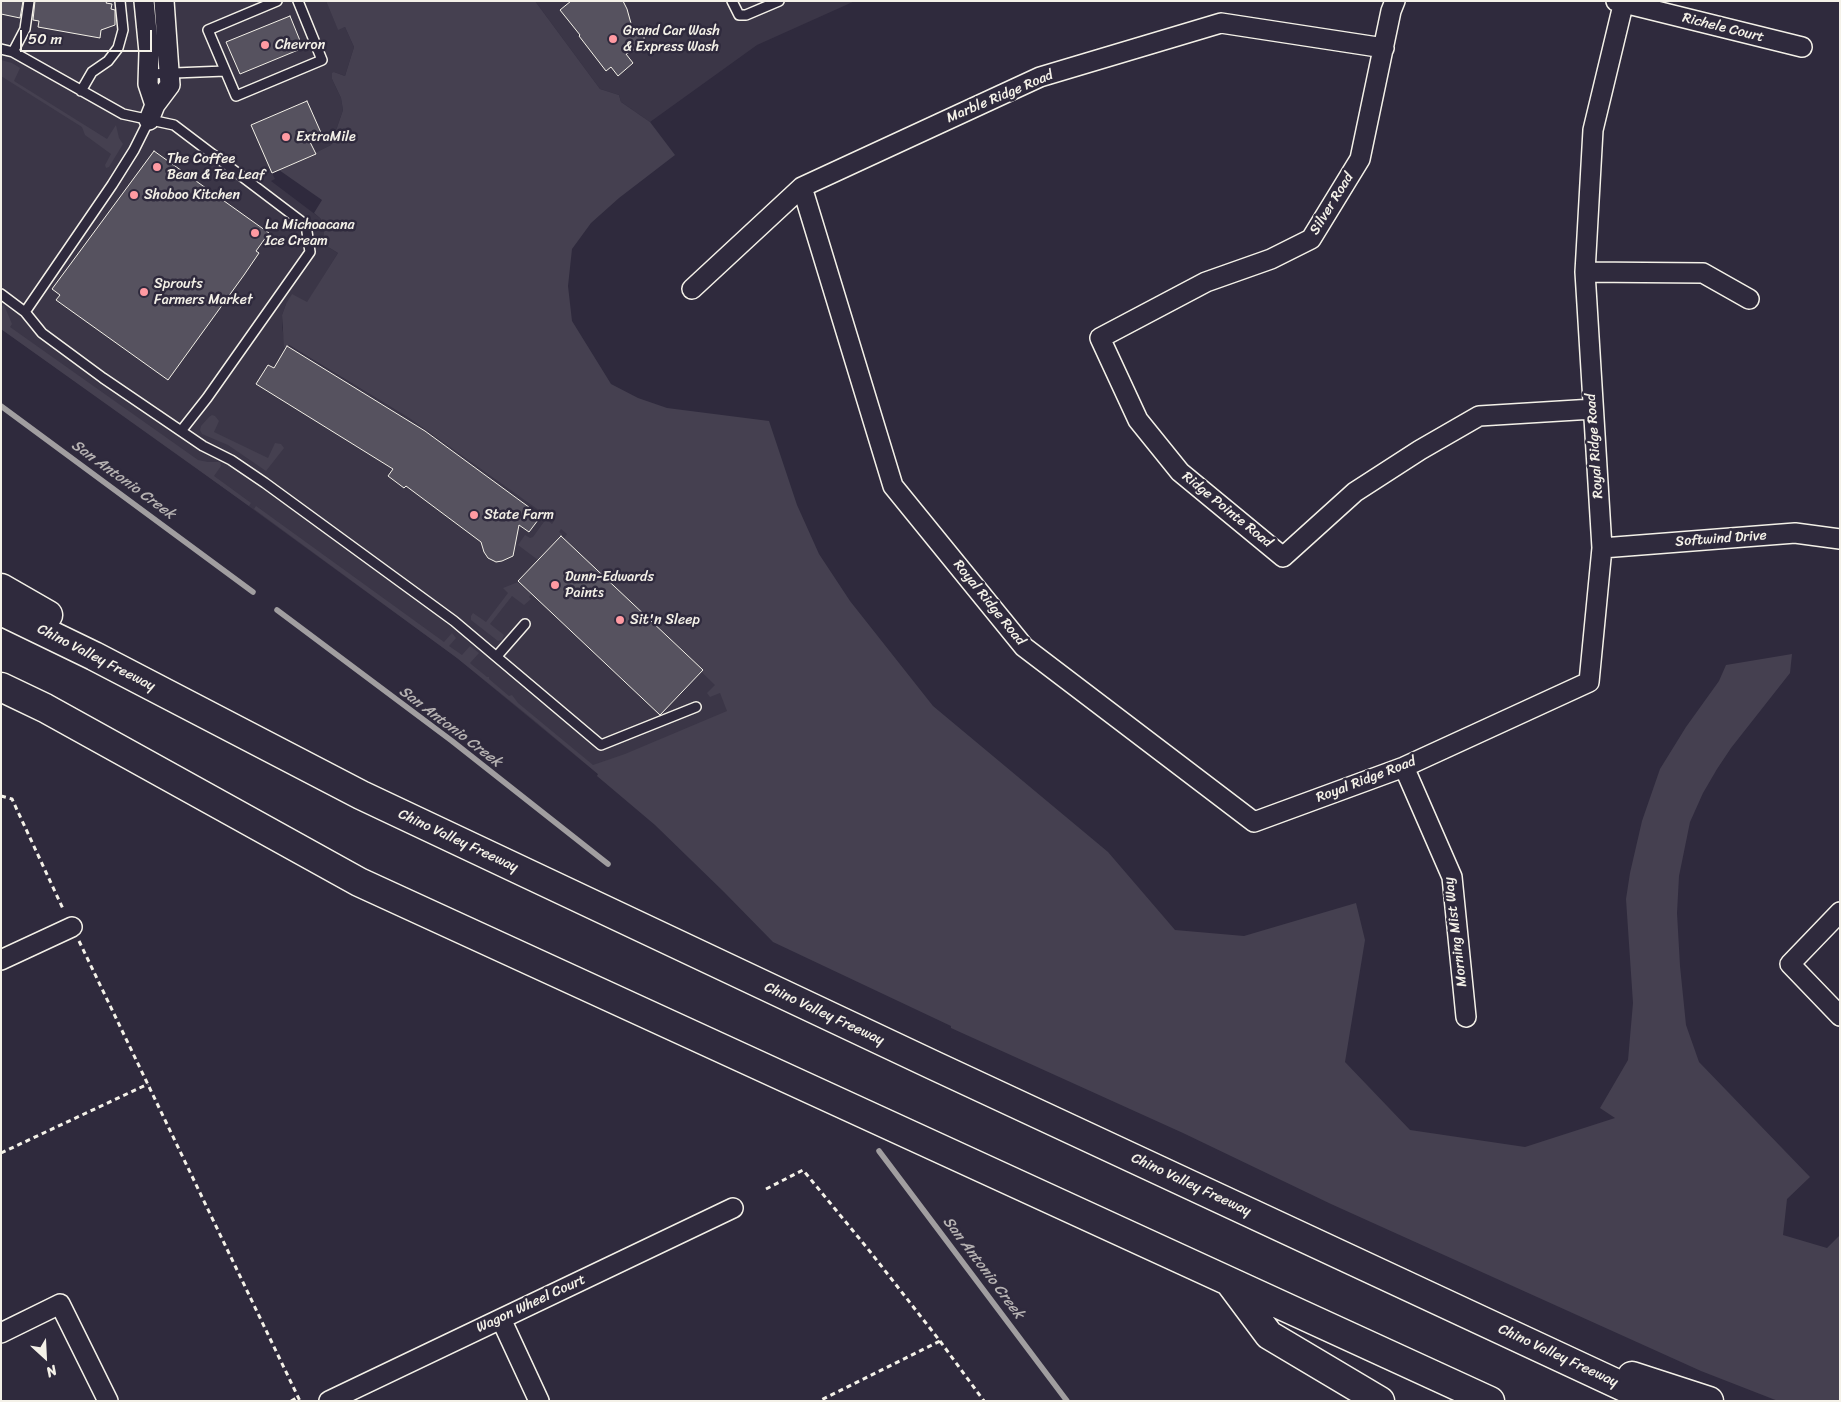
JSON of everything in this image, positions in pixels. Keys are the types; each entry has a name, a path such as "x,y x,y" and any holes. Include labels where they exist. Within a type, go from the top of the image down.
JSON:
{"highway":[{"path":"1,588 67,626 94,656"},
{"name":"Chino Valley Freeway","path":"1,611 94,656 361,795 933,1065 1654,1401"},
{"path":"1,687 45,708 359,882 1490,1401"},
{"path":"1230,1283 1269,1335 1380,1401"},
{"path":"1534,1345 1709,1401"}],"street":[{"path":"144,1 148,52 148,84 152,112"},
{"path":"152,112 170,85 164,1"},
{"name":"Silver Road","path":"1100,338 1206,282 1270,259 1310,239 1360,159 1391,11 1395,1"},
{"name":"Richele Court","path":"1621,2 1802,47"},
{"name":"Royal Ridge Road","path":"802,187 893,486 1024,647 1254,822 1404,766 1589,682 1602,548 1585,272 1593,130 1621,2"},
{"name":"Marble Ridge Road","path":"692,289 802,187 1040,78 1221,23 1384,48"},
{"path":"1585,272 1703,273 1749,299"},
{"name":"Ridge Pointe Road","path":"1100,338 1138,420 1180,472 1283,557 1355,492 1420,450 1480,416 1592,409"},
{"name":"Softwind Drive","path":"1602,548 1796,533 1840,539"},
{"name":"Morning Mist Way","path":"1404,766 1452,877 1466,1017"},
{"path":"1840,912 1790,964 1840,1016"},
{"path":"1,960 72,927"},
{"name":"Wagon Wheel Court","path":"329,1401 732,1208"},
{"path":"1,1333 60,1304 108,1401"},
{"path":"501,1319 539,1401"}],"lane":[{"path":"13,52 25,28 29,1"},
{"path":"82,90 92,72 108,61 118,48 123,30 120,1"},
{"path":"276,1 208,30 236,96 322,60 298,1"},
{"path":"732,1 739,15 746,15 779,1"},
{"path":"1,49 13,52 123,114 152,112 174,125 306,225 310,252 207,398 181,431"},
{"path":"149,74 225,71"},
{"path":"25,312 112,185 134,150 152,112"},
{"path":"1,294 25,312 42,333 103,378 202,446 231,460 319,521 454,621 601,745 696,708"},
{"path":"497,656 525,624"}],"path":[{"path":"1,796 12,799 299,1399 291,1401"},
{"path":"1,1153 148,1084"},
{"path":"766,1189 803,1170 868,1248 984,1401"},
{"path":"819,1401 940,1341"}],"shaded area":[{"path":"1,1 326,1 338,29 345,27 354,47 345,76 334,72 332,79 341,98 343,110 331,145 316,154 272,173 275,179 271,181 320,218 325,229 325,245 338,253 307,303 286,304 282,315 282,327 286,348 288,345 409,418 566,529 724,686 749,714 599,775 457,658 169,448 1,329"},
{"path":"326,1 535,1 600,89 619,95 621,102 650,122 675,155 619,198 591,223 572,249 568,286 572,321 611,384 638,398 667,408 769,421 797,505 819,554 850,601 933,706 1108,852 1175,930 1244,936 1356,903 1365,940 1345,1062 1410,1130 1525,1147 1615,1118 1600,1108 1628,1060 1633,1003 1626,899 1642,821 1660,769 1686,727 1719,681 1726,665 1792,654 1790,673 1731,748 1703,793 1690,822 1679,876 1677,913 1680,966 1686,1025 1699,1062 1810,1177 1787,1199 1783,1235 1827,1248 1840,1235 1840,1401 1778,1401 1701,1371 1331,1204 1183,1133 951,1028 951,1026 773,942 655,825 530,717 457,658 254,509 256,506 444,642 452,633 456,638 449,646 462,655 470,646 479,653 471,664 489,677 509,696 512,695 518,703 593,765 625,754 727,711 720,693 710,697 707,693 715,685 564,539 567,534 561,529 559,532 562,534 538,560 518,545 525,535 530,538 533,537 546,519 552,524 554,521 409,418 289,345 286,349 284,347 282,315 286,304 292,294 307,302 338,253 325,245 323,223 314,213 322,200 279,170 315,155 315,153 331,145 343,110 341,98 332,79 332,73 345,76 354,47 345,27 338,30"},
{"path":"535,1 855,1 757,45 650,122 621,102 619,95 600,89"},
{"path":"1,60 12,63 20,68 14,81 107,139 116,125 119,138 123,144 109,167 106,168 105,165 111,154 85,135 82,127 1,76"},
{"path":"4,305 12,324 10,327 198,460 220,462 221,466 214,476 251,503 249,506 1,329 1,307"},
{"path":"212,415 219,421 214,432 268,458 275,443 281,444 284,448 266,471 228,445 202,434 201,426"},
{"path":"518,582 531,594 529,597 531,599 524,605 512,596 490,624 504,635 502,640 498,641 471,620 471,616 473,613 486,622 508,593 503,588"}],"building":[{"path":"1,1 23,1 20,18 1,14"},
{"path":"35,1 107,1 106,3 112,4 111,9 115,10 115,25 101,30 100,38 38,27 39,21 33,20"},
{"name":"Grand Car Wash & Express Wash","path":"571,1 623,1 632,27 641,32 644,36 644,41 641,46 626,54 633,63 618,76 611,67 606,71 560,10"},
{"name":"Chevron","path":"290,16 303,48 240,74 226,42"},
{"name":"ExtraMile","path":"307,101 322,135 309,140 316,154 272,173 251,125"},
{"name":"Sprouts Farmers Market","path":"154,151 269,233 256,251 259,253 244,275 168,380 56,300 60,295 52,289"},
{"path":"287,346 425,431 541,516 529,532 519,525 513,556 496,562 488,558 481,542 406,486 404,488 388,476 393,469 256,384 268,365 274,368"},
{"path":"561,536 703,670 660,715 518,581"}],"waterway":[{"name":"San Antonio Creek","path":"1,406 253,592"},
{"name":"San Antonio Creek","path":"277,610 452,741 608,864"},
{"name":"San Antonio Creek","path":"879,1151 1067,1401"}],"place":[{"name":"Grand Car Wash & Express Wash","path":"613,39"},
{"name":"Chevron","path":"265,45"},
{"name":"ExtraMile","path":"286,137"},
{"name":"The Coffee Bean & Tea Leaf","path":"157,167"},
{"name":"Shoboo Kitchen","path":"134,195"},
{"name":"La Michoacana Ice Cream","path":"255,233"},
{"name":"Sprouts Farmers Market","path":"144,292"},
{"name":"State Farm","path":"474,515"},
{"name":"Dunn-Edwards Paints","path":"555,585"},
{"name":"Sit'n Sleep","path":"620,620"}]}
